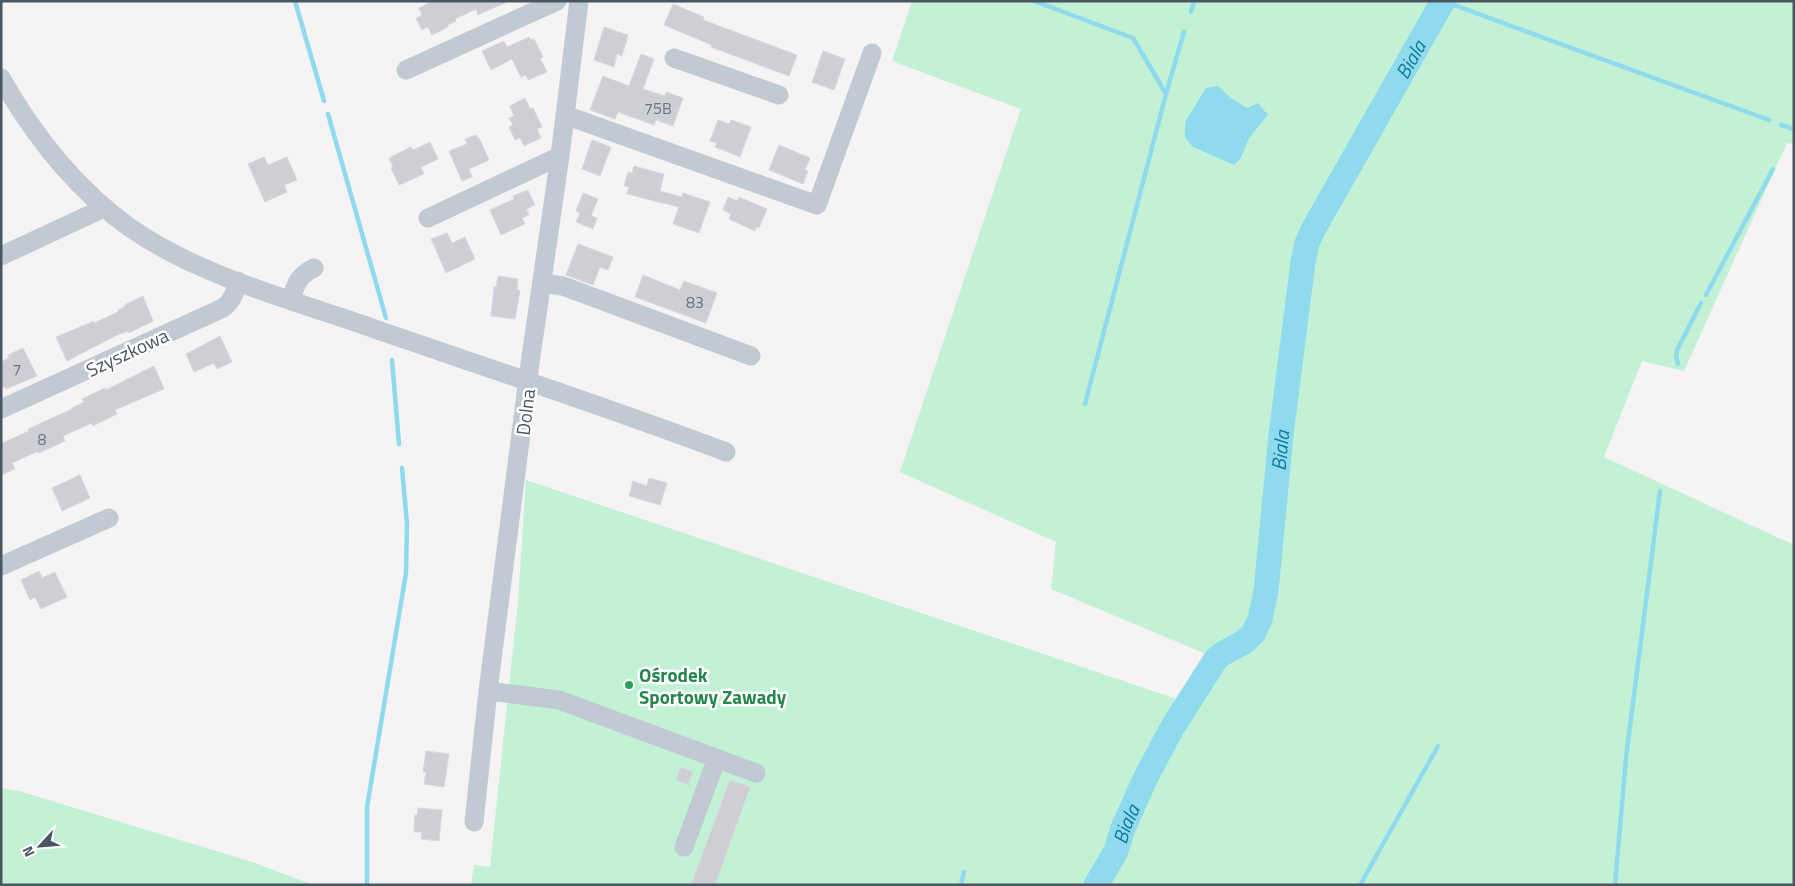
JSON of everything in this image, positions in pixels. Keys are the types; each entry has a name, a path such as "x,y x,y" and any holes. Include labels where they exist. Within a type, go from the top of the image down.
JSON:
{"street":[{"path":"406,70 557,1"},
{"name":"Dolna","path":"474,822 488,691 579,1"},
{"path":"565,115 817,205 872,53"},
{"path":"674,58 779,95"},
{"path":"1,78 20,111 51,153 82,188 104,208 161,247 195,264 291,300 726,452"},
{"path":"428,218 560,156"},
{"path":"1,256 104,208"},
{"path":"291,300 298,280 304,273 314,268"},
{"name":"Szyszkowa","path":"1,409 223,308 232,299 238,280"},
{"path":"543,283 564,286 751,356"},
{"path":"1,566 109,518"},
{"path":"488,691 559,700 756,773"},
{"path":"684,847 716,758"}],"green space":[{"path":"912,1 1794,1 1794,144 1787,143 1684,371 1642,361 1604,457 1794,545 1794,885 471,885 474,865 490,867 518,601 526,480 1180,700 1206,654 1051,589 1056,542 900,472 1021,109 892,61"},
{"path":"1,788 19,791 252,862 314,885 1,885"}],"water":[{"path":"1218,86 1231,98 1247,108 1258,103 1268,115 1249,138 1241,158 1234,165 1193,147 1185,138 1185,122 1206,88"}],"building":[{"path":"433,1 509,1 478,15 476,9 455,19 456,21 448,25 448,27 432,35 428,27 422,30 416,18 422,15 419,8"},
{"path":"673,4 704,17 703,20 797,55 789,76 711,47 712,45 664,25"},
{"path":"604,27 628,35 622,56 617,54 614,67 594,60"},
{"path":"529,37 531,40 534,39 543,57 540,58 547,72 528,80 526,75 521,77 512,59 491,70 482,51 504,41 507,47"},
{"path":"823,51 845,59 834,90 812,82"},
{"path":"641,54 654,59 643,89 665,96 666,92 683,98 673,126 656,120 654,125 618,112 615,119 590,110 603,76 629,86"},
{"path":"525,98 530,109 533,108 542,127 537,129 541,138 524,146 520,138 515,140 509,127 513,125 509,118 514,116 510,106"},
{"path":"718,120 729,124 731,120 751,127 740,157 715,147 717,143 710,141"},
{"path":"476,135 489,160 469,169 472,177 462,181 449,151 467,144 465,139"},
{"path":"592,140 611,147 600,176 582,169"},
{"path":"430,142 438,159 421,167 424,174 399,185 391,168 393,167 389,158 411,147 413,150"},
{"path":"779,145 810,158 805,170 808,171 803,184 769,170"},
{"path":"264,157 268,165 287,157 297,180 284,185 287,192 265,202 248,164"},
{"path":"634,166 664,174 660,191 682,197 683,193 710,202 699,233 673,224 679,207 627,194 629,187 624,186 628,172 632,173"},
{"path":"528,190 535,205 526,209 529,215 522,218 525,224 501,235 490,210 514,199 513,196"},
{"path":"583,193 598,199 591,216 597,218 593,229 576,222 580,213 576,211"},
{"path":"728,197 737,201 739,197 767,209 759,228 756,227 755,231 729,219 731,214 723,210"},
{"path":"447,233 452,243 465,237 475,259 446,273 431,239"},
{"path":"578,244 613,257 608,270 600,267 593,285 566,275"},
{"path":"643,275 680,290 684,281 717,293 706,323 635,297"},
{"path":"498,276 518,279 517,290 520,290 515,319 491,316 494,287 496,287"},
{"path":"143,296 153,321 129,333 128,331 115,336 67,361 56,337 118,312 126,304"},
{"path":"220,336 232,362 217,369 214,363 194,372 186,354"},
{"path":"23,348 37,376 6,389 5,387 1,388 1,362 9,358 8,355"},
{"path":"154,366 164,389 115,410 117,414 93,426 92,423 63,436 65,441 12,463 15,469 1,475 1,439 3,443 29,431 28,429 84,402 82,399 105,388 106,390"},
{"path":"80,475 90,498 62,511 52,488"},
{"path":"649,478 667,483 660,505 629,496 633,481 647,486"},
{"path":"39,571 42,578 55,572 67,597 41,609 35,597 30,600 21,580"},
{"path":"426,751 449,754 444,787 424,784 426,772 423,772"},
{"path":"681,767 693,772 688,785 676,780"},
{"path":"730,780 750,787 715,885 691,885"},
{"path":"418,808 442,810 439,841 421,839 422,832 414,832 415,815 417,815"}],"waterway":[{"path":"295,1 324,101"},
{"path":"1034,1 1133,38 1166,94"},
{"path":"1191,12 1194,1"},
{"path":"1443,1 1769,120"},
{"name":"Biala","path":"1096,885 1116,851 1123,828 1146,777 1172,728 1216,659 1244,642 1253,634 1260,619 1266,591 1281,435 1307,243 1443,1"},
{"path":"1085,404 1184,32"},
{"path":"328,114 386,318"},
{"path":"1781,125 1794,129"},
{"path":"1706,295 1773,169"},
{"path":"1678,364 1677,350 1701,303"},
{"path":"392,360 399,444"},
{"path":"367,885 367,807 406,573 407,524 402,468"},
{"path":"1615,885 1626,758 1660,491"},
{"path":"1360,885 1438,746"},
{"path":"961,885 964,872"}],"place":[{"name":"Ośrodek Sportowy Zawady","path":"629,685"}]}
